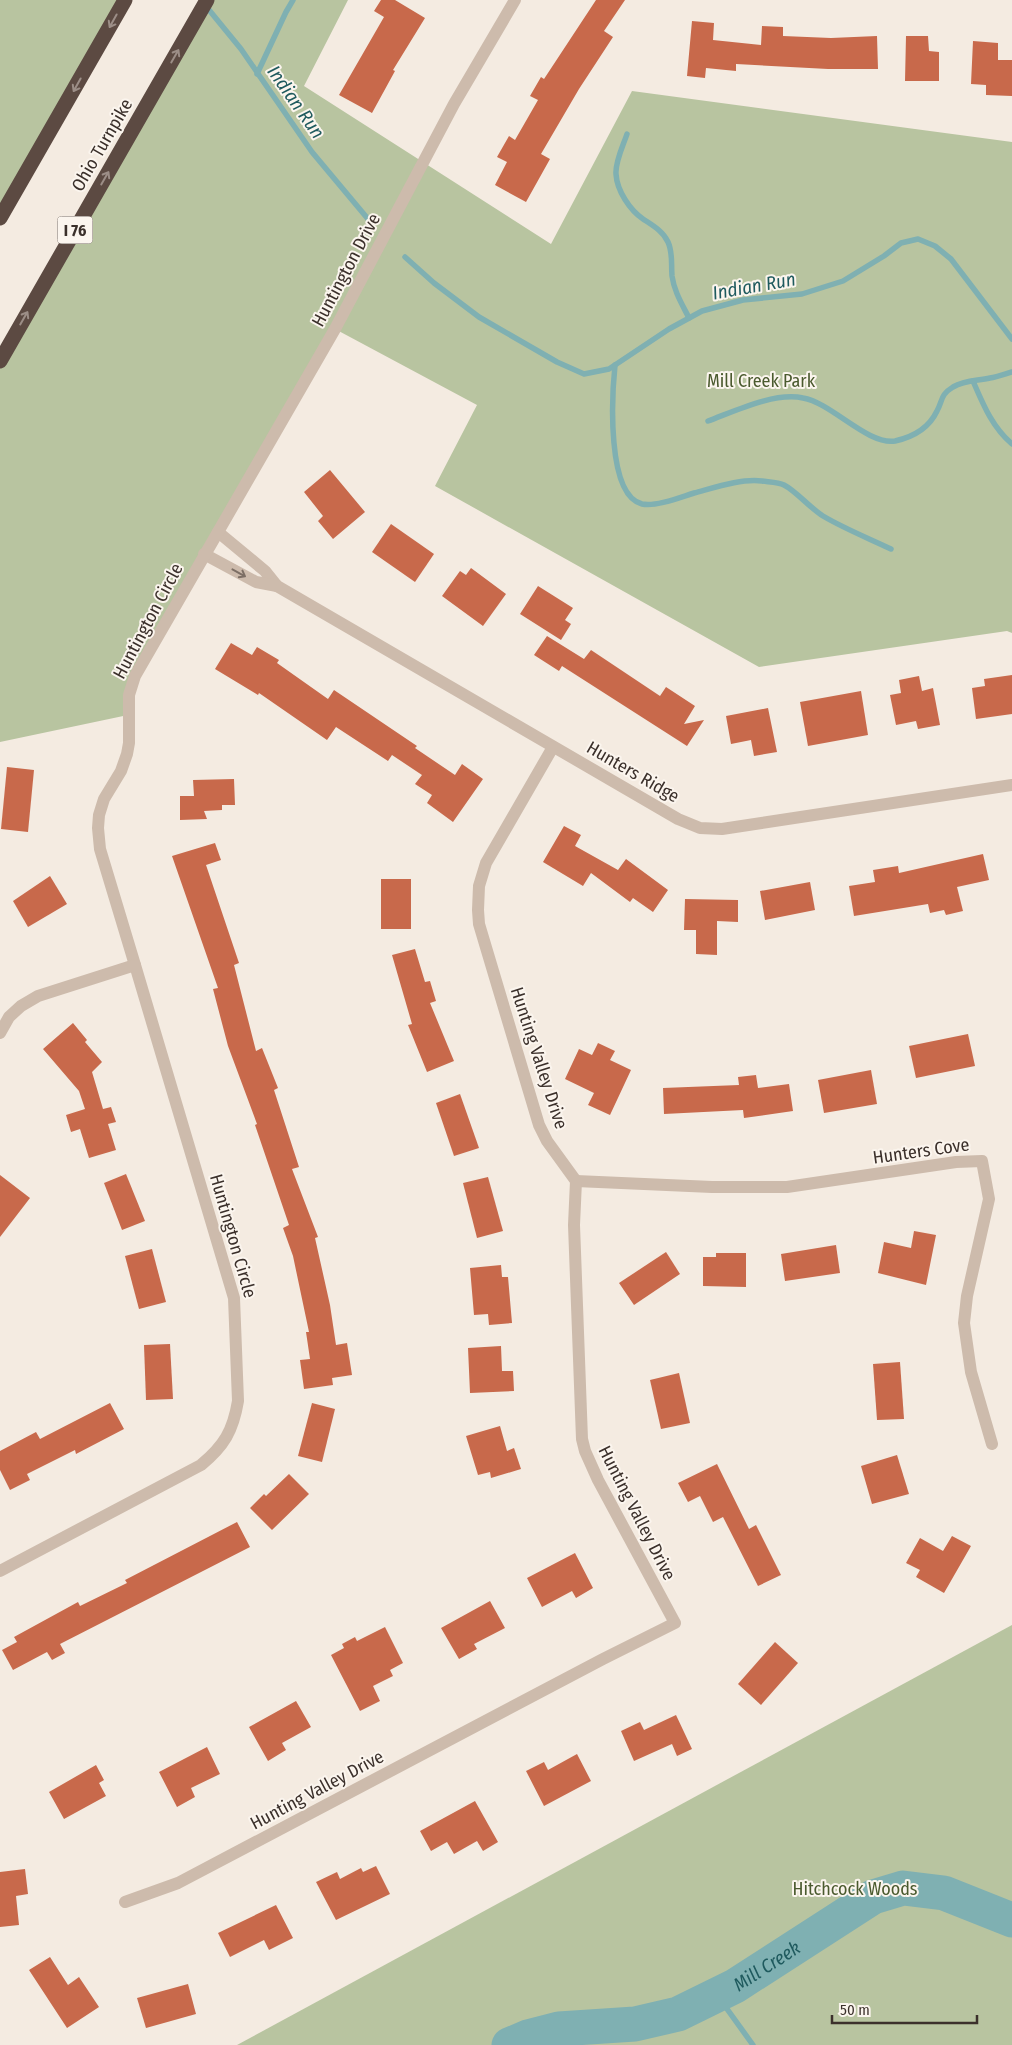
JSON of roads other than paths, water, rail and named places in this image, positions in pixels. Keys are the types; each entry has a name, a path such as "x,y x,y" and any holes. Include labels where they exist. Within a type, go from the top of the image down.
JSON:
{"highway":[{"path":"0,218 125,0"},
{"name":"Ohio Turnpike","path":"0,361 208,0"}],"street":[{"name":"Huntington Drive","path":"204,554 335,329 454,104 515,0"},
{"name":"Hunters Ridge","path":"218,532 265,571 277,586"},
{"name":"Hunters Ridge","path":"204,554 256,582 277,586 678,819 700,828 722,829 1012,785"},
{"name":"Huntington Circle","path":"0,1571 200,1465 216,1452 230,1433 236,1417 238,1401 234,1298 100,849 98,828 99,815 104,799 121,771 130,743 129,695 135,676 204,554"},
{"name":"Hunting Valley Drive","path":"125,1902 178,1883 603,1658 675,1623 598,1480 585,1451 582,1439 574,1225 576,1181 546,1141 539,1124 479,924 479,886 486,863 553,747"},
{"path":"0,1033 10,1017 22,1006 38,996 134,965"},
{"name":"Hunters Cove","path":"576,1181 712,1187 787,1187 956,1162 982,1161 989,1199 967,1296 964,1323 971,1372 992,1444"}],"waterway":[{"path":"257,74 293,0"},
{"name":"Indian Run","path":"205,5 241,49 312,152 368,219"},
{"path":"627,134 617,164 616,174 619,187 633,211 654,226 666,238 670,246 673,282 689,318"},
{"name":"Indian Run","path":"405,257 434,283 479,317 557,362 584,374 609,369 669,329 702,311 743,300 802,294 843,281 884,256 901,243 918,239 935,246 951,259 1012,339"},
{"path":"615,365 613,398 614,442 622,483 630,497 642,504 648,505 737,482 754,480 779,483 789,488 823,516 891,549"},
{"path":"708,421 767,400 792,397 803,398 826,407 873,437 884,441 895,441 908,437 925,427 934,417 944,395 953,387 1012,372"},
{"path":"973,381 984,407 999,430 1012,444"},
{"name":"Mill Creek","path":"509,2045 528,2037 559,2029 635,2024 678,2014 735,1986 873,1897 903,1888 944,1893 1012,1920"},
{"path":"717,1995 753,2045"}],"park label":[{"name":"Mill Creek Park","path":"761,381"},
{"name":"Hitchcock Woods","path":"855,1889"}]}
